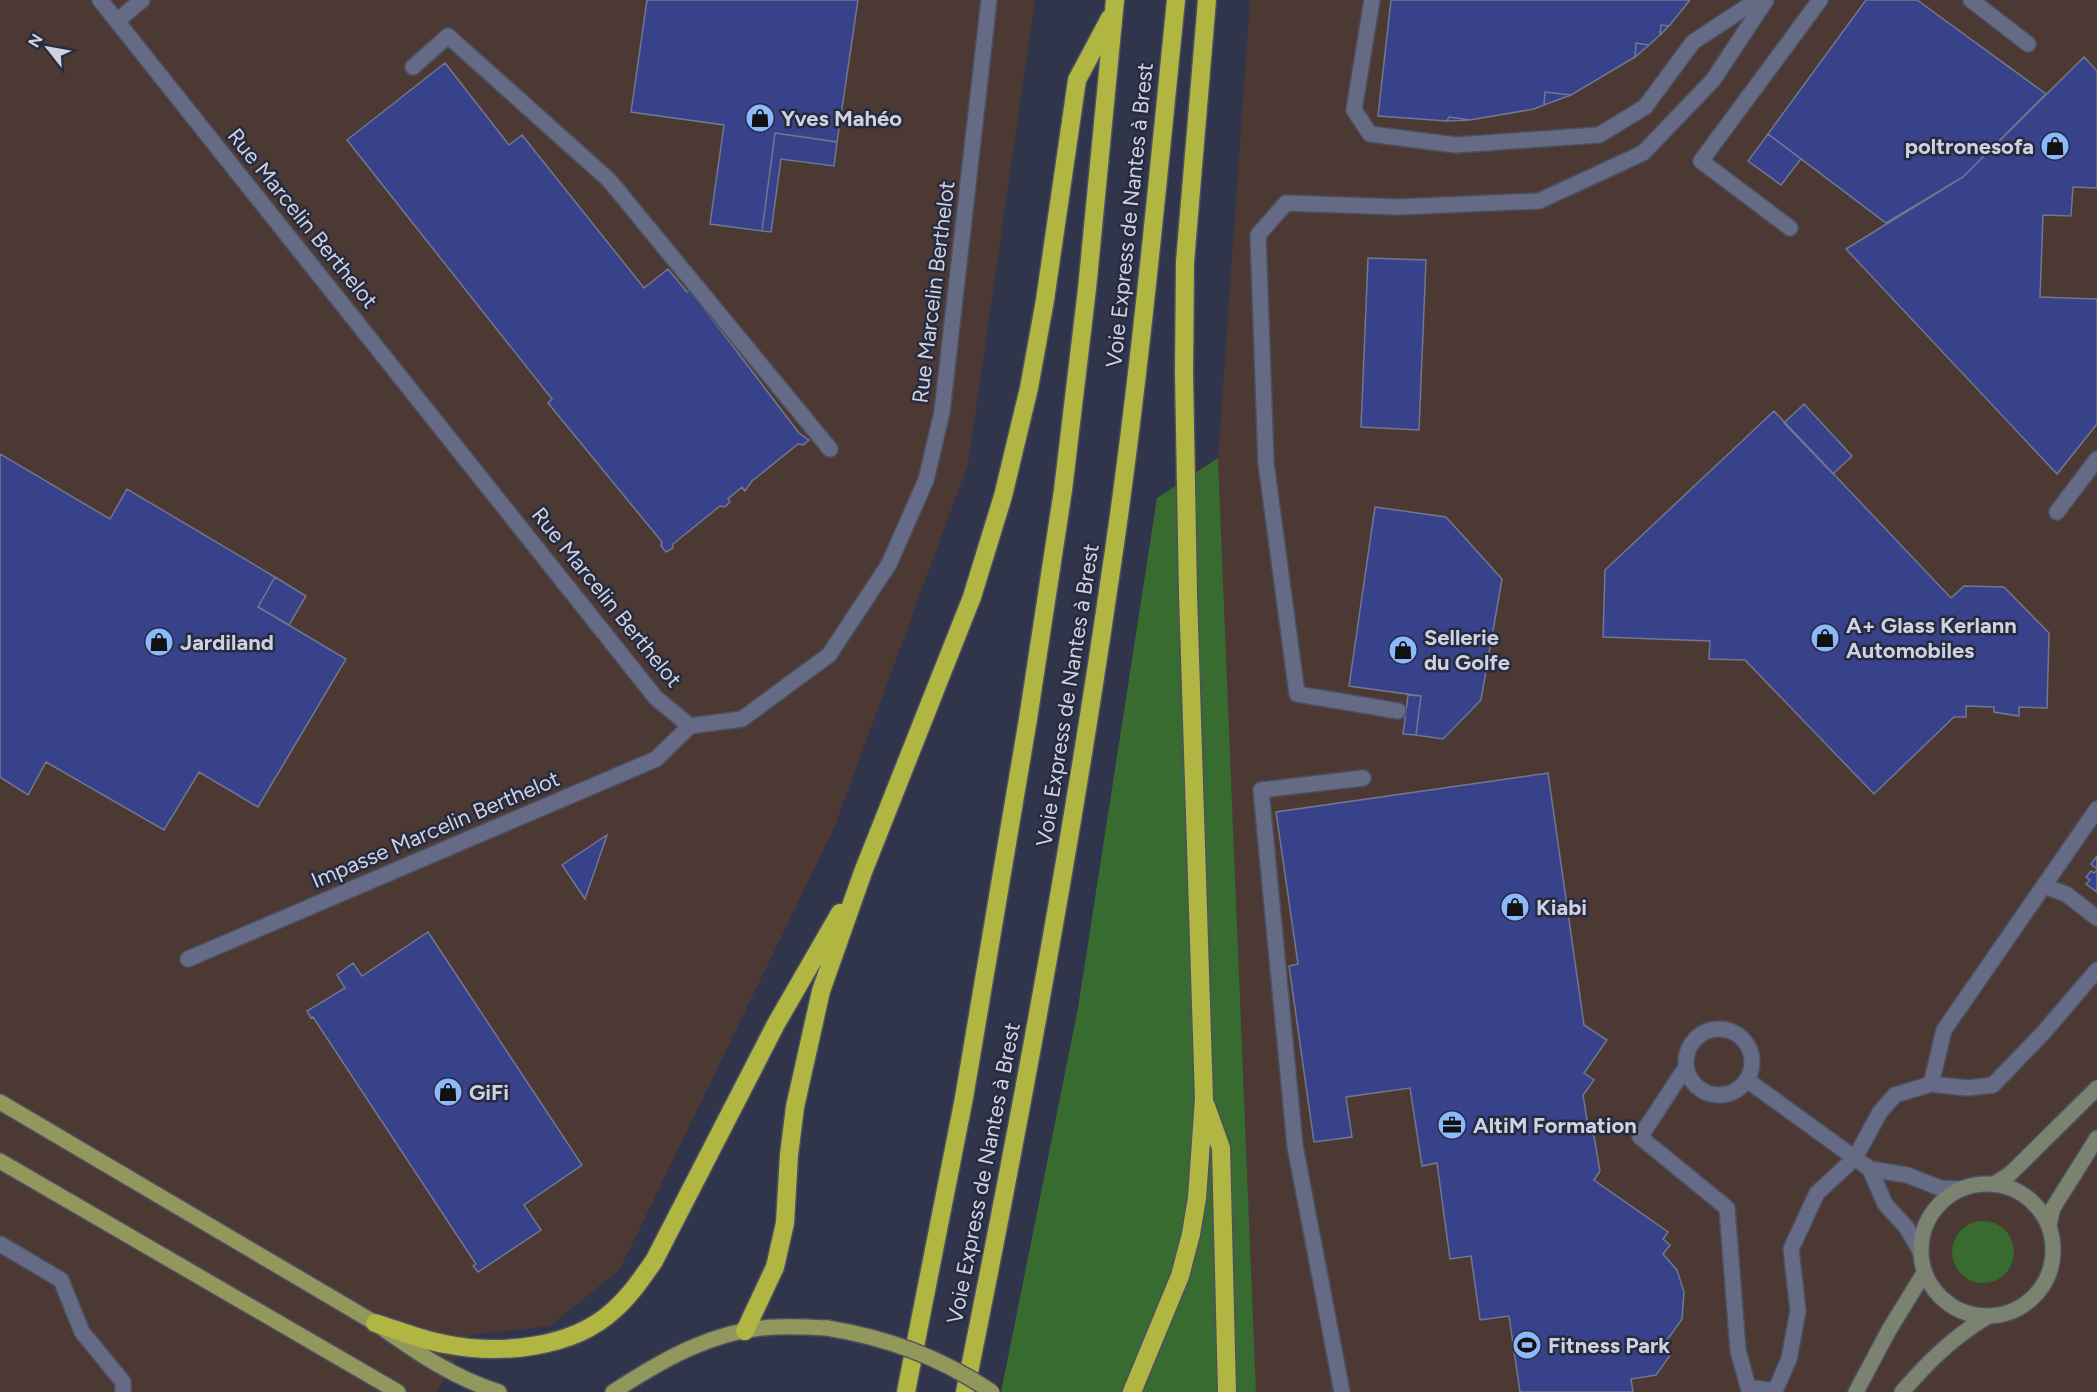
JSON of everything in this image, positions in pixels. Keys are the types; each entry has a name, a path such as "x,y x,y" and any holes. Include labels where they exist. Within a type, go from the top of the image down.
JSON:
{"highway":[{"name":"Voie Express de Nantes à Brest","path":"965,1392 1063,881 1109,588 1145,299 1176,0"},
{"path":"1132,1392 1180,1276 1191,1234 1204,1099 1189,630 1184,362 1185,262 1207,0"},
{"name":"Voie Express de Nantes à Brest","path":"906,1392 964,1098 1061,501 1087,289 1115,5"},
{"path":"745,1331 775,1267 785,1223 789,1155 804,1059 821,991 863,872 972,597 1003,496 1029,388 1045,300 1077,80 1115,5"},
{"path":"375,1323 444,1344 495,1349 515,1348 563,1338 589,1328 613,1311 636,1287 654,1261 776,1024 863,872"},
{"path":"1204,1099 1221,1148 1227,1392"}],"main road":[{"path":"1994,1184 2010,1174 2097,1088"},
{"path":"0,1102 375,1323 431,1363 476,1385 498,1392"},
{"path":"2049,1225 2053,1208 2097,1138"},
{"path":"0,1161 398,1392"},
{"path":"1994,1184 2012,1188 2027,1197 2040,1209 2049,1225 2053,1243 2053,1261 2043,1287 2023,1306 2006,1315 1988,1317 1967,1314 1949,1305 1934,1291 1924,1273 1920,1251 1923,1231 1931,1214 1945,1199 1961,1189 1994,1184"},
{"path":"1856,1392 1889,1330 1924,1273"},
{"path":"1902,1392 1930,1361 1962,1332 1988,1317"},
{"path":"613,1392 683,1350 711,1339 774,1327 827,1328 866,1334 938,1359 992,1392"}],"street":[{"name":"Rue Marcelin Berthelot","path":"100,0 656,698 690,726 742,719 829,655 889,564 926,480 942,412 989,0"},
{"path":"117,21 142,0"},
{"path":"1372,0 1354,110 1370,134 1456,145 1599,135 1646,107 1693,42 1757,0"},
{"path":"1398,711 1297,694 1266,463 1258,235 1286,203 1398,207 1539,201 1643,153 1713,80 1766,0"},
{"path":"1790,228 1701,161 1821,0"},
{"path":"1971,0 2028,44"},
{"path":"413,67 448,36 609,180 830,449"},
{"path":"2057,512 2097,459"},
{"name":"Impasse Marcelin Berthelot","path":"188,959 656,759 690,726"},
{"path":"1342,1392 1295,1146 1261,790 1363,778"},
{"path":"1931,1084 1944,1030 2097,809"},
{"path":"2044,886 2066,894 2097,918"},
{"path":"1686,1067 1690,1079 1706,1093 1729,1094 1739,1089 1747,1080 1752,1060 1750,1049 1736,1034 1726,1030 1707,1031 1698,1036 1688,1052 1686,1067 1640,1137 1727,1208 1738,1350 1746,1390 1775,1391 1789,1359 1798,1311 1791,1249 1817,1193 1855,1158 1880,1112 1895,1095 1931,1084 1967,1088 1993,1084 2044,1032 2097,970"},
{"path":"1747,1080 1870,1169 1907,1175 1940,1188 1961,1189"},
{"path":"1870,1169 1885,1204 1907,1228 1920,1251"},
{"path":"0,1245 61,1280 82,1332 123,1382 123,1392"}],"shaded area":[{"path":"0,0 1035,0 968,464 834,828 620,1269 550,1326 469,1335 437,1392 0,1392"},
{"path":"1250,0 2097,0 2097,1392 1256,1392 1218,458"}],"green space":[{"path":"1218,458 1256,1392 1001,1392 1078,1008 1157,498"},
{"path":"1977,1221 1989,1221 2005,1230 2012,1240 2014,1252 2012,1264 2005,1274 1989,1283 1977,1283 1966,1278 1957,1269 1952,1258 1952,1246 1957,1235 1966,1226"}],"building":[{"name":"Yves Mahéo","path":"647,0 858,0 837,142 775,133 762,231 710,224 724,125 631,112"},
{"path":"1391,0 1690,0 1669,26 1661,25 1660,35 1649,45 1636,43 1635,57 1571,95 1545,92 1544,105 1534,109 1470,120 1449,117 1447,121 1378,116"},
{"path":"1866,0 1917,0 2046,94 1963,177 1886,223 1768,134"},
{"path":"1661,25 1669,26 1660,35"},
{"path":"1636,43 1649,45 1635,57"},
{"path":"2084,57 2097,71 2097,188 2073,187 2071,216 2043,215 2040,297 2097,299 2097,424 2057,474 1846,249 1963,177"},
{"path":"445,63 509,145 522,135 644,288 668,269 687,292 690,290 799,433 809,440 803,445 798,444 752,481 745,491 742,487 728,499 730,502 725,507 720,506 666,552 661,546 662,542 548,403 552,399 347,140"},
{"path":"1545,92 1571,95 1544,105"},
{"path":"1449,117 1470,120 1447,121"},
{"path":"775,133 837,142 834,166 781,159 771,232 762,231"},
{"path":"1768,134 1801,159 1781,185 1748,161"},
{"path":"1368,258 1426,260 1419,430 1361,427"},
{"path":"1804,404 1852,456 1833,474 1784,423"},
{"path":"1774,411 1951,598 1964,586 2004,587 2049,633 2047,708 2019,707 2019,716 1994,712 1994,707 1966,706 1966,717 1954,717 1874,794 1745,660 1709,659 1710,641 1603,637 1605,570"},
{"name":"Jardiland","path":"0,454 110,519 127,489 275,577 258,607 346,659 258,807 199,772 164,830 46,762 28,795 0,777"},
{"path":"1375,507 1446,517 1502,579 1481,700 1443,739 1416,735 1421,696 1349,686"},
{"path":"275,577 306,596 289,625 258,607"},
{"path":"1408,695 1421,696 1416,735 1403,734"},
{"path":"1548,773 1584,1025 1607,1040 1584,1073 1594,1080 1583,1095 1589,1132 1594,1136 1600,1171 1594,1180 1668,1232 1663,1239 1670,1245 1663,1254 1677,1270 1684,1292 1682,1319 1662,1347 1671,1354 1656,1375 1631,1379 1633,1392 1520,1392 1509,1316 1480,1320 1471,1256 1450,1259 1437,1163 1422,1166 1410,1088 1346,1097 1352,1137 1314,1142 1289,966 1298,964 1276,812"},
{"path":"607,835 585,899 562,865"},
{"path":"2097,856 2097,869 2091,864"},
{"path":"2097,870 2097,892 2086,884 2090,880 2086,877 2091,871 2094,873"},
{"name":"GiFi","path":"428,932 582,1165 524,1205 541,1230 478,1272 473,1266 476,1264 307,1011 345,988 337,975 353,963 362,976"}],"place":[{"name":"Yves Mahéo","path":"760,118"},
{"name":"poltronesofa","path":"2055,146"},
{"name":"A+ Glass Kerlann Automobiles","path":"1825,638"},
{"name":"Jardiland","path":"159,642"},
{"name":"Sellerie du Golfe","path":"1403,650"},
{"name":"Kiabi","path":"1515,907"},
{"name":"GiFi","path":"448,1092"},
{"name":"AltiM Formation","path":"1452,1125"},
{"name":"Fitness Park","path":"1527,1345"}]}
